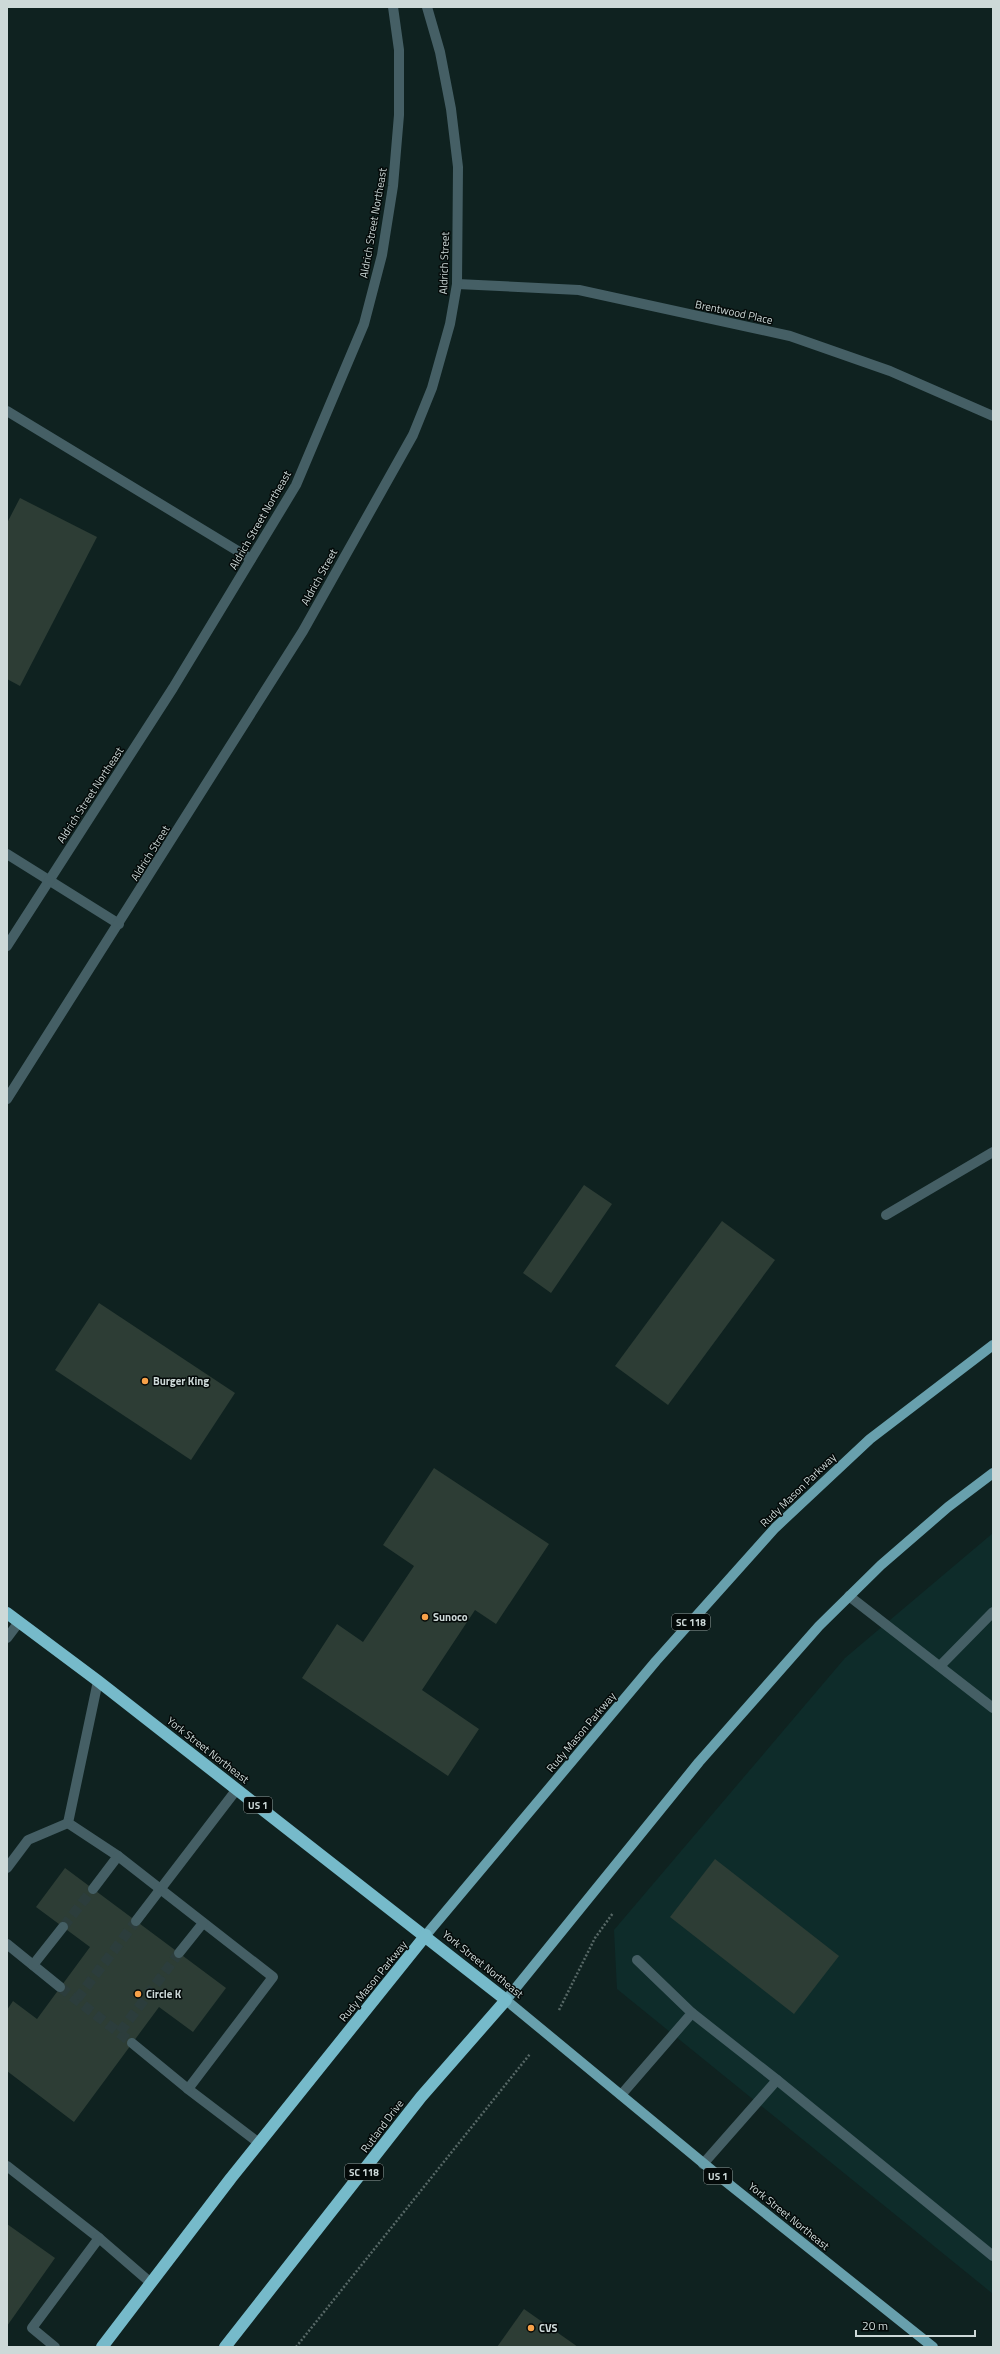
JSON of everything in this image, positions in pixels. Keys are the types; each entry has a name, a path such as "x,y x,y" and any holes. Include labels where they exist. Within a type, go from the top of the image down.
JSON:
{"highway":[{"name":"York Street Northeast","path":"7,1613 98,1681 506,2000"},
{"name":"Rudy Mason Parkway","path":"151,2283 231,2178 426,1936"},
{"name":"Rutland Drive","path":"225,2347 421,2097 506,2000"},
{"name":"SC 118","path":"102,2347 151,2283"}],"main road":[{"name":"Rudy Mason Parkway","path":"426,1936 656,1661 775,1528 870,1439 993,1345"},
{"name":"SC 118","path":"506,2000 699,1762 819,1626 881,1565 948,1507 993,1473"},
{"name":"York Street Northeast","path":"506,2000 548,2032 703,2164 933,2347"}],"street":[{"name":"Aldrich Street Northeast","path":"7,946 173,688 296,485 366,317 382,255 394,178 399,116 399,50 394,7"},
{"name":"Aldrich Street","path":"7,1099 303,631 413,435 432,388 450,324 457,284 458,167 450,102 440,52 427,7"},
{"name":"Brentwood Place","path":"457,284 579,290 790,336 890,371 993,416"},
{"path":"7,411 251,559"},
{"path":"7,854 119,924"},
{"path":"886,1215 993,1152"},
{"path":"849,1596 993,1708"},
{"path":"940,1666 993,1612"},
{"path":"7,1638 18,1622"},
{"path":"68,1823 98,1681"},
{"path":"136,1922 237,1789"},
{"path":"68,1823 118,1856 273,1977 188,2089"},
{"path":"7,1868 28,1840 68,1823"},
{"path":"93,1889 118,1856"},
{"path":"179,1953 203,1922"},
{"path":"33,1965 63,1927"},
{"path":"7,1944 60,1987"},
{"path":"636,1960 692,2013 777,2080 993,2256"},
{"path":"621,2095 692,2013"},
{"path":"132,2043 188,2089 259,2143"},
{"path":"703,2164 777,2080"},
{"path":"7,2166 99,2238 151,2283"},
{"path":"55,2347 32,2328 99,2238"}],"path":[{"path":"296,2347 548,2032 595,1938 618,1907"}],"shaded area":[{"path":"993,1533 993,2294 617,1989 614,1930 845,1658"}],"building":[{"path":"20,498 97,537 20,686 7,679 7,523"},
{"path":"584,1185 612,1204 551,1293 523,1273"},
{"path":"722,1221 775,1260 668,1405 615,1366"},
{"name":"Burger King","path":"99,1303 235,1393 191,1460 55,1370"},
{"name":"Sunoco","path":"434,1468 549,1544 496,1624 475,1610 422,1690 479,1729 448,1776 302,1678 337,1624 363,1642 414,1566 383,1545"},
{"path":"715,1859 839,1956 794,2014 670,1917"},
{"name":"Circle K","path":"65,1868 226,1988 193,2032 159,2007 74,2122 7,2071 7,2010 13,2001 37,2019 90,1947 36,1907"},
{"path":"7,2224 55,2258 7,2326"},
{"name":"CVS","path":"524,2309 578,2347 497,2347"}],"tunnel":[{"path":"63,1927 93,1889"},
{"path":"77,1999 136,1921"},
{"path":"120,2032 179,1953"},
{"path":"60,1987 132,2043"}],"place":[{"name":"Burger King","path":"145,1381"},
{"name":"Sunoco","path":"425,1617"},
{"name":"Circle K","path":"138,1994"},
{"name":"CVS","path":"531,2328"}]}
